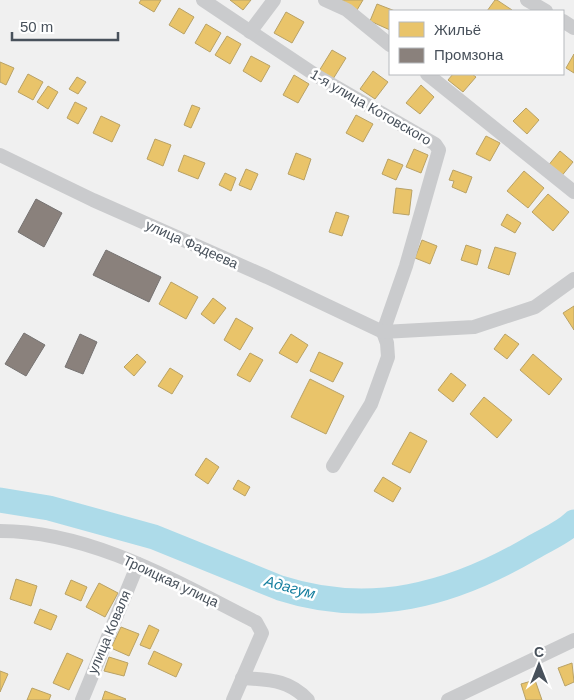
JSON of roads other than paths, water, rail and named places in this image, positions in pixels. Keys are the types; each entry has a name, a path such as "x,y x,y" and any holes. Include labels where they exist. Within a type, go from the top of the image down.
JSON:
{"street":[{"name":"1-я улица Котовского","path":"203,0 317,76 435,144 439,150 439,156 406,266 383,332"},
{"path":"250,32 274,0"},
{"path":"325,0 347,10 389,44"},
{"path":"528,0 544,10"},
{"path":"428,75 574,192"},
{"name":"улица Фадеева","path":"0,155 92,200 267,277 383,332 474,327 535,307 574,279"},
{"path":"333,466 371,404 388,357 387,343 383,332"},
{"name":"Троицкая улица","path":"0,531 21,531 72,540 138,564 256,622 262,633 233,700"},
{"name":"улица Коваля","path":"82,700 138,564"},
{"path":"448,700 574,640"},
{"path":"242,678 278,681 298,690 308,700"}],"waterway":[{"name":"Адагум","path":"0,500 49,508 154,537 280,588 313,597 346,601 410,596 441,589 472,578 502,564 559,533 574,522"}]}
